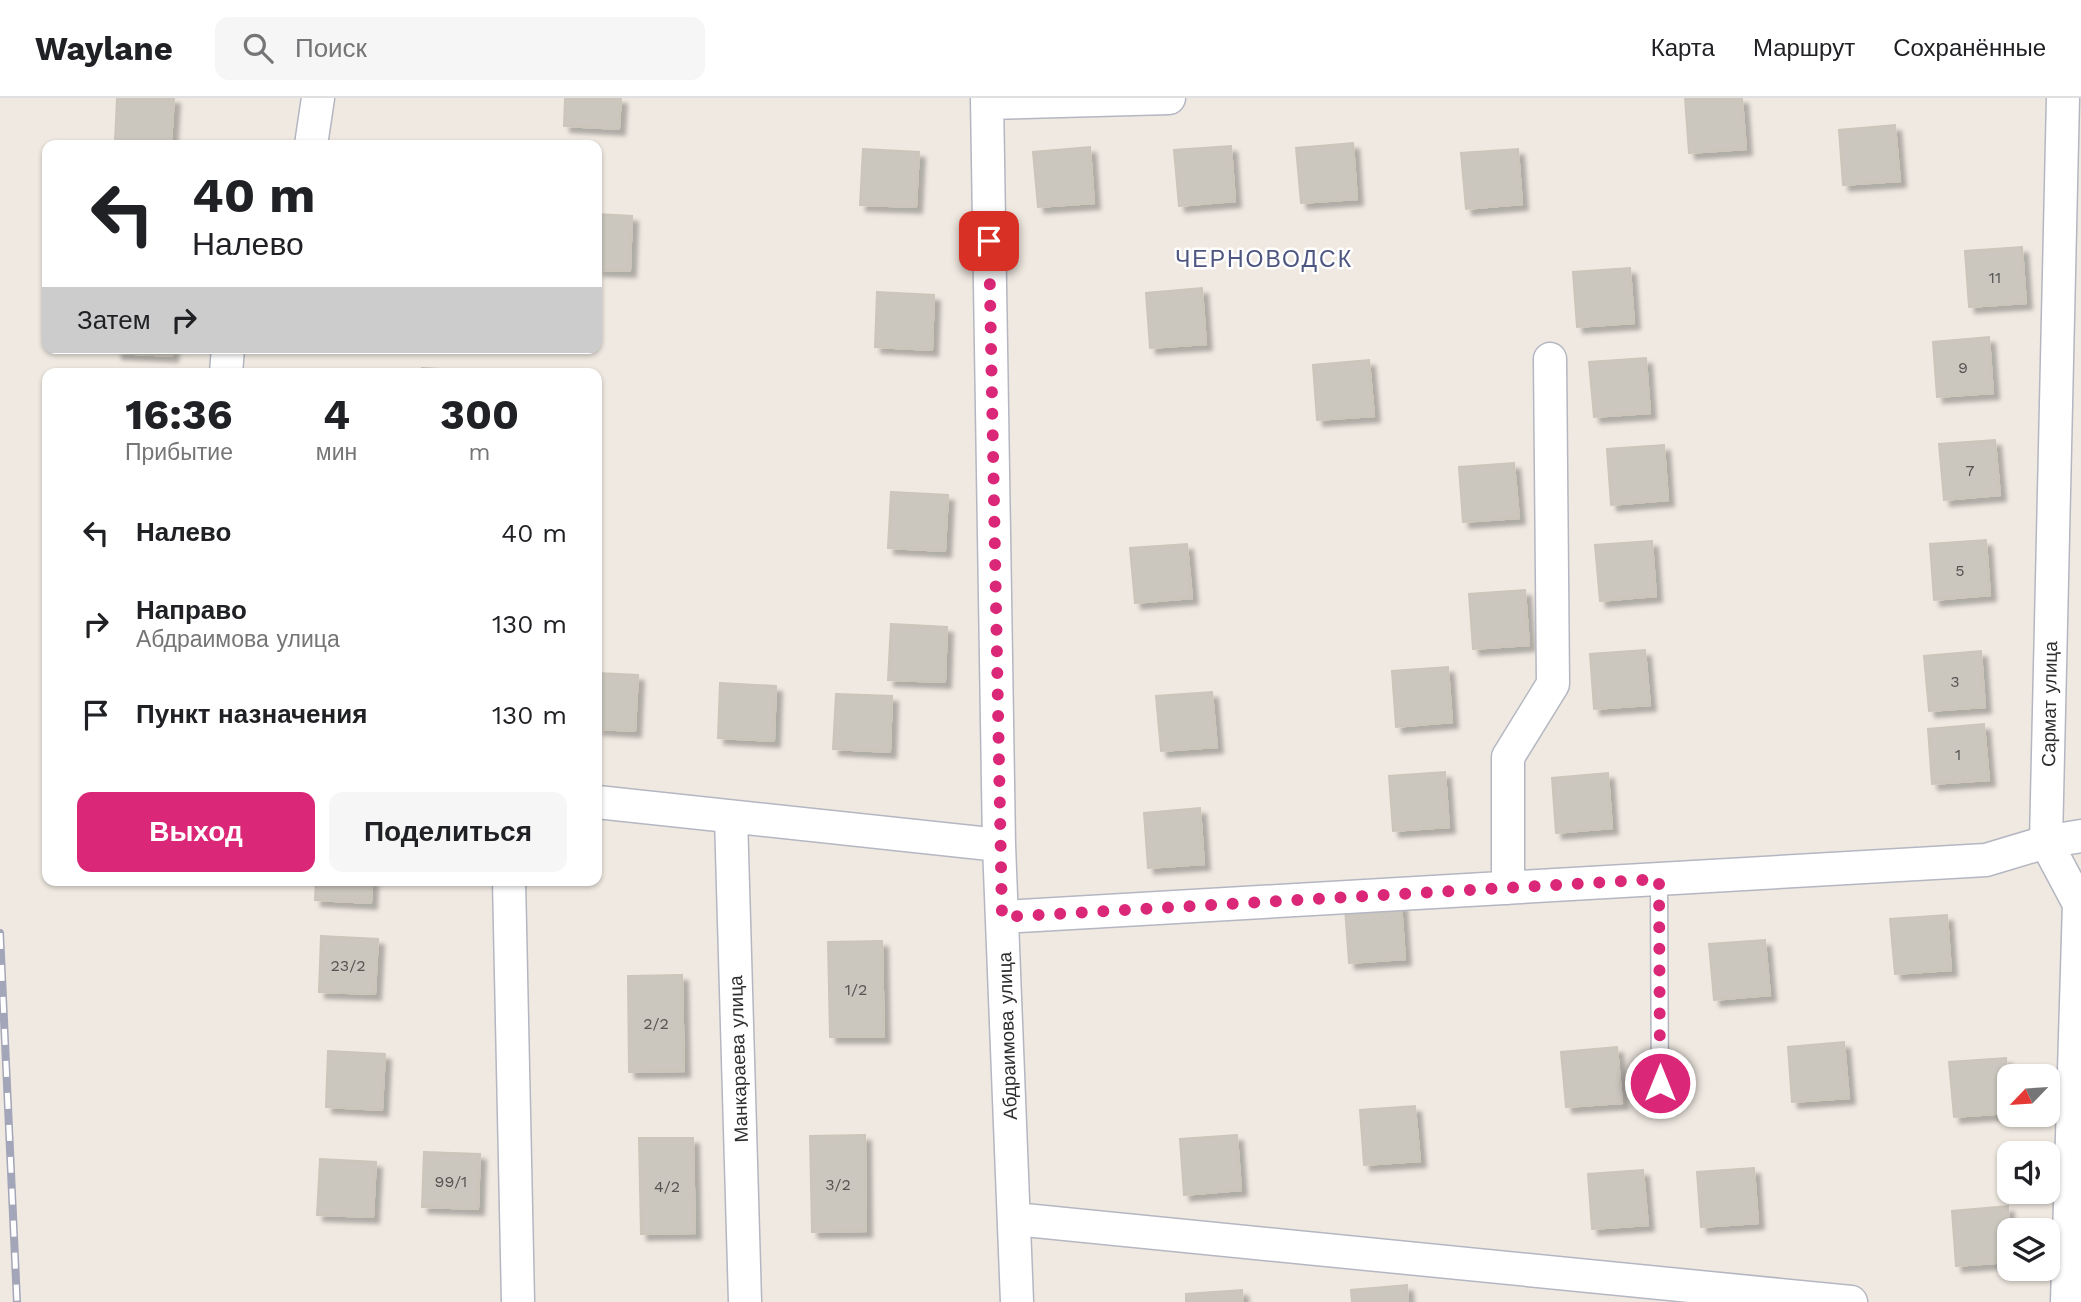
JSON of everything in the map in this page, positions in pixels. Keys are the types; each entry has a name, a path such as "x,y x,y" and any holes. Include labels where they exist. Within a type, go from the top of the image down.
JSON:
{"street":[{"path":"313,140 318,98"},
{"path":"987,101 1169,98"},
{"name":"Сармат улица","path":"2063,98 2071,208 2067,472 2046,842 2079,904 2076,1173 2067,1302"},
{"name":"Абдраимова улица","path":"987,101 999,845 1017,1302"},
{"path":"1508,888 1507,757 1553,684 1550,359"},
{"path":"602,803 999,845"},
{"name":"Манкараева улица","path":"731,817 745,1302"},
{"path":"1002,917 1986,860 2046,842 2081,836"},
{"path":"509,886 518,1302"},
{"path":"1014,1219 1851,1302"}],"lane":[{"path":"1659,879 1660,1109"}],"building":[{"path":"117,98 174,98 171,140 115,140"},
{"path":"565,98 621,98 619,129 564,126"},
{"path":"1685,98 1742,98 1746,149 1689,153"},
{"path":"1895,125 1900,181 1843,185 1839,130"},
{"path":"1353,143 1357,199 1301,203 1296,148"},
{"path":"1231,146 1235,201 1179,206 1174,150"},
{"path":"1090,147 1094,203 1038,207 1033,152"},
{"path":"863,149 919,152 916,207 860,205"},
{"path":"1518,149 1522,204 1466,209 1461,153"},
{"path":"602,214 632,216 630,271 602,270"},
{"path":"2022,247 2026,303 1969,307 1965,251"},
{"path":"1630,268 1634,323 1577,327 1573,272"},
{"path":"1202,288 1206,344 1150,348 1146,293"},
{"path":"877,292 934,295 932,350 875,347"},
{"path":"1989,337 1993,393 1937,397 1933,342"},
{"path":"135,354 172,354 172,356"},
{"path":"1646,358 1650,413 1594,417 1589,362"},
{"path":"1369,360 1374,416 1317,420 1313,365"},
{"path":"1995,440 2000,495 1944,500 1939,444"},
{"path":"1664,445 1668,500 1611,505 1607,449"},
{"path":"1514,463 1519,518 1463,522 1459,467"},
{"path":"891,492 948,495 945,551 888,548"},
{"path":"1986,540 1990,595 1934,600 1930,544"},
{"path":"1652,541 1656,596 1600,601 1595,545"},
{"path":"1187,544 1192,598 1135,603 1130,548"},
{"path":"1525,590 1529,645 1473,649 1469,594"},
{"path":"891,624 947,627 945,682 888,680"},
{"path":"1645,650 1650,705 1594,709 1590,654"},
{"path":"1981,651 1985,707 1929,711 1924,656"},
{"path":"1448,667 1452,722 1396,727 1392,671"},
{"path":"602,673 638,675 635,731 602,729"},
{"path":"720,683 776,686 774,741 718,738"},
{"path":"1212,692 1217,747 1161,751 1156,696"},
{"path":"836,694 892,696 890,752 833,749"},
{"path":"1984,724 1989,780 1932,784 1928,729"},
{"path":"1445,772 1449,827 1393,831 1389,776"},
{"path":"1608,773 1612,828 1556,833 1552,778"},
{"path":"1200,808 1204,864 1148,868 1144,813"},
{"path":"316,886 372,886 371,903 315,900"},
{"path":"1401,903 1405,959 1349,963 1345,908"},
{"path":"1947,915 1951,970 1895,974 1890,919"},
{"path":"321,936 378,939 375,994 319,992"},
{"path":"1765,940 1770,995 1714,1000 1709,944"},
{"path":"882,941 884,1037 830,1037 828,942"},
{"path":"682,975 684,1071 629,1072 628,976"},
{"path":"1844,1042 1849,1098 1792,1102 1788,1047"},
{"path":"1617,1047 1622,1103 1566,1107 1561,1052"},
{"path":"328,1051 385,1054 382,1110 326,1107"},
{"path":"2006,1058 2006,1064 1997,1064 1997,1114 1954,1117 1949,1062"},
{"path":"1415,1106 1420,1161 1364,1165 1360,1110"},
{"path":"865,1135 866,1231 812,1232 810,1136"},
{"path":"1237,1135 1241,1190 1184,1195 1180,1139"},
{"path":"639,1138 693,1138 695,1233 641,1234"},
{"path":"424,1152 480,1154 478,1209 422,1207"},
{"path":"320,1159 376,1162 373,1217 317,1215"},
{"path":"1754,1168 1758,1223 1701,1227 1697,1172"},
{"path":"1643,1170 1648,1225 1592,1229 1588,1174"},
{"path":"2008,1206 2008,1218 1997,1218 1997,1263 1956,1266 1952,1211"},
{"path":"1407,1285 1408,1302 1352,1302 1351,1290"},
{"path":"1242,1290 1243,1302 1186,1302 1186,1294"}],"railway":[{"path":"0,933 17,1302"}],"district":[{"name":"ЧЕРНОВОДСК","path":"1264,259"}],"route":[{"path":"989,241 1002,917 1659,879 1660,1083"}]}
